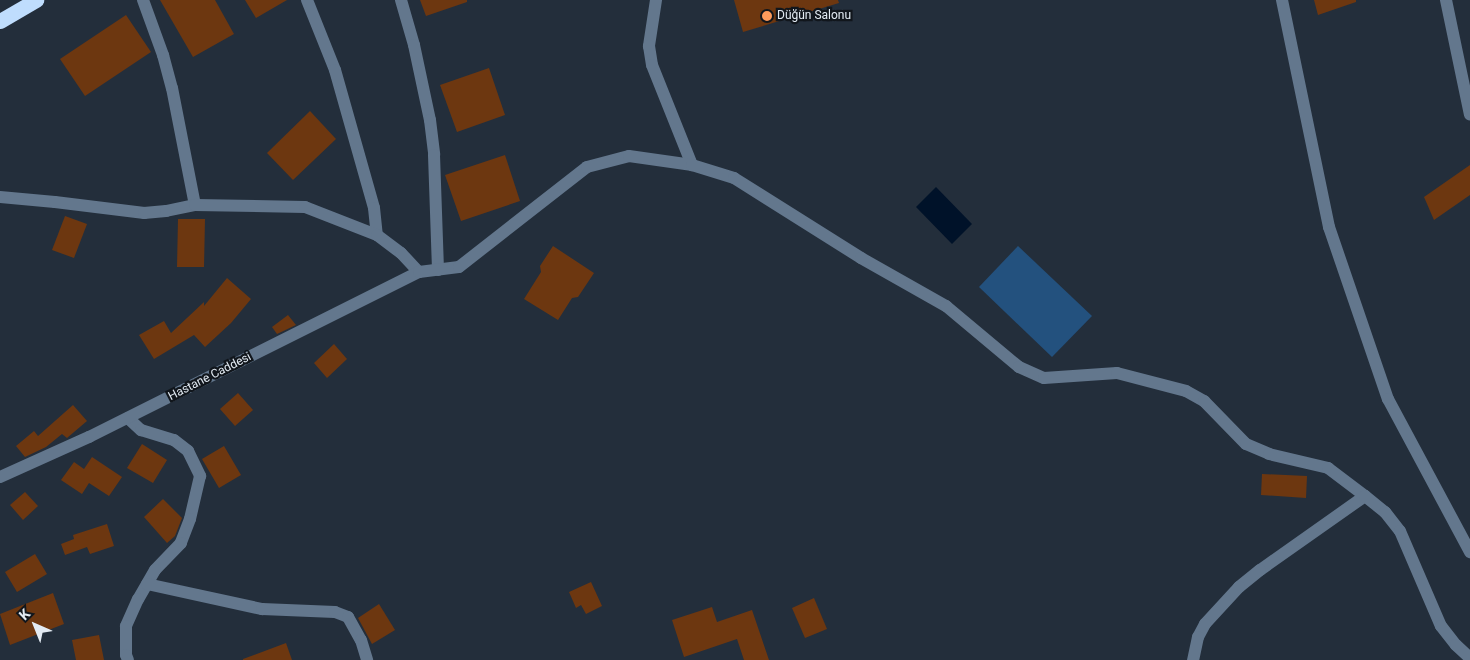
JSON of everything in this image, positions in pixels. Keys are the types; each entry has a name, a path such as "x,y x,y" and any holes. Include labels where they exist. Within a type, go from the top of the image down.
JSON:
{"highway":[{"path":"0,21 36,0"}],"street":[{"path":"143,0 163,55 172,88 195,204"},
{"path":"307,0 335,70 374,208 377,235"},
{"path":"401,0 414,45 430,120 434,155 438,270"},
{"path":"656,0 649,46 652,65 692,165"},
{"path":"1282,0 1329,227 1384,390 1470,552"},
{"path":"1446,0 1470,115"},
{"path":"0,198 55,202 144,213 166,211 195,204 305,207 377,235 401,253 419,272 459,267 587,167 629,156 692,165 734,178 861,258 946,306 1019,367 1044,378 1117,373 1186,391 1204,401 1246,444 1268,454 1328,468 1385,512 1400,531 1441,626 1456,645 1470,658"},
{"name":"Hastane Caddesi","path":"0,477 128,418 419,272"},
{"path":"128,418 141,430 174,440 188,451 200,476 192,511 181,543 155,570 138,598 126,626 126,656 128,660"},
{"path":"1193,660 1198,637 1205,624 1239,587 1365,496"},
{"path":"147,584 262,609 335,612 348,617 361,640 367,660"}],"shaded area":[{"path":"936,187 972,224 952,244 916,207"},
{"path":"1018,246 1092,316 1052,357 979,287"}],"building":[{"path":"160,0 215,0 234,34 193,57"},
{"path":"245,0 287,0 256,18"},
{"path":"420,0 467,0 467,2 426,16"},
{"name":"Düğün Salonu","path":"734,0 838,0 839,3 743,32"},
{"path":"1314,0 1356,0 1356,2 1318,15"},
{"path":"126,15 151,52 85,96 60,59"},
{"path":"489,68 505,115 457,132 440,85"},
{"path":"310,111 336,139 293,180 267,153"},
{"path":"505,155 520,201 461,221 445,175"},
{"path":"1470,165 1470,195 1434,220 1424,197"},
{"path":"65,216 87,224 74,258 52,250"},
{"path":"178,219 205,219 204,267 177,267"},
{"path":"553,246 594,273 578,297 572,298 558,320 524,299 541,272 540,266"},
{"path":"227,278 251,299 231,323 205,347 194,335 154,359 139,335 164,321 171,333 204,302 204,306"},
{"path":"288,315 296,325 277,334 272,327"},
{"path":"334,344 347,359 327,378 314,363"},
{"path":"238,393 253,410 235,426 220,409"},
{"path":"73,405 87,421 67,438 62,434 46,447 25,457 16,446 34,431 38,436"},
{"path":"142,444 167,460 153,483 127,468"},
{"path":"224,446 241,475 219,488 202,459"},
{"path":"92,457 122,477 109,496 89,483 82,494 61,480 74,462 84,469"},
{"path":"1262,474 1307,476 1306,498 1261,495"},
{"path":"25,492 38,506 23,520 10,505"},
{"path":"163,499 182,518 175,536 167,543 144,517"},
{"path":"107,524 114,546 90,554 87,547 65,555 61,544 74,539 73,535"},
{"path":"35,554 47,574 17,592 5,572"},
{"path":"591,582 602,606 586,614 581,605 576,608 569,592"},
{"path":"53,593 64,624 10,645 0,614"},
{"path":"814,598 827,629 805,638 792,608"},
{"path":"379,604 395,630 372,644 358,618"},
{"path":"712,607 717,622 752,610 769,660 744,660 737,639 684,657 672,620"},
{"path":"99,635 104,660 76,660 72,640"},
{"path":"286,643 292,660 243,660 243,659"}],"place":[{"name":"Düğün Salonu","path":"767,16"}]}
